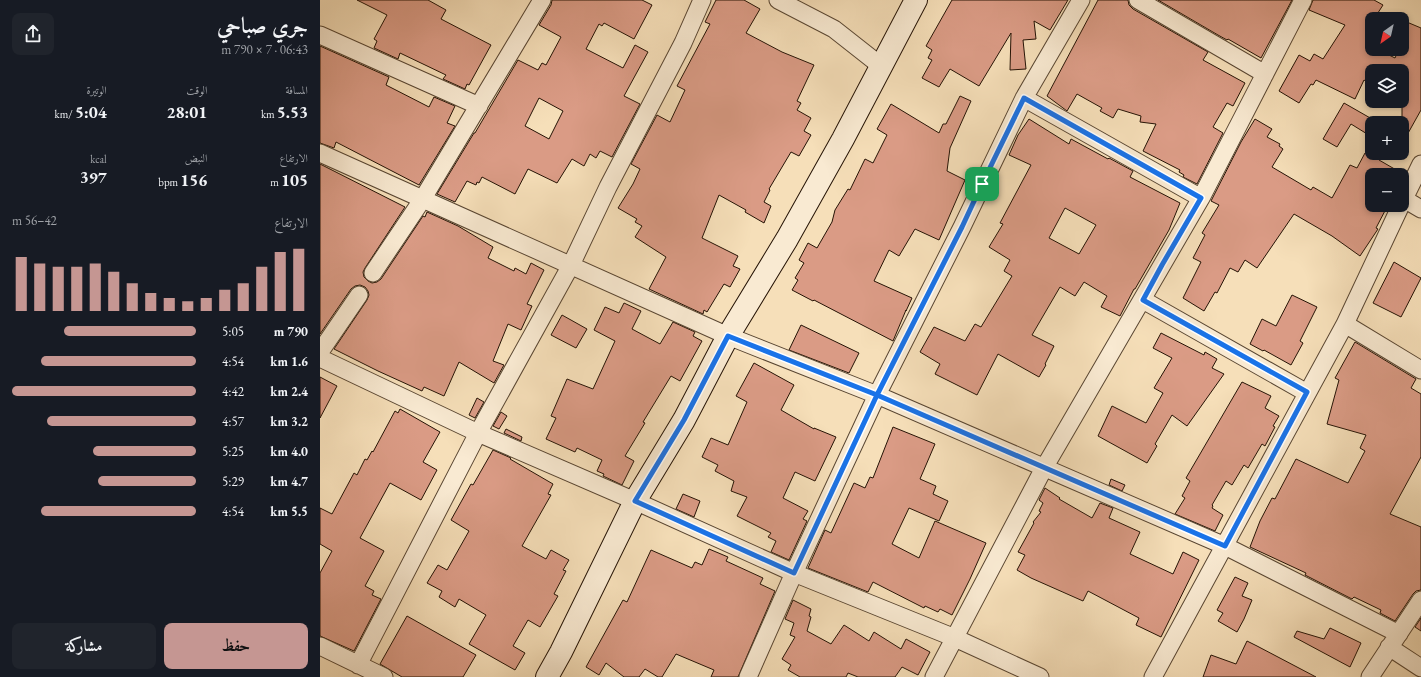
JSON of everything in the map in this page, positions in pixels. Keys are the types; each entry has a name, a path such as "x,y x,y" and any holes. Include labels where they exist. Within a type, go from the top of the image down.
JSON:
{"street":[{"path":"373,273 422,200 542,0"},
{"path":"358,665 478,433 571,265 608,187 683,43 702,0"},
{"path":"778,0 834,29 881,66"},
{"path":"547,677 561,652 635,501 684,420 728,336 787,239 916,0"},
{"path":"748,677 794,573 877,395 962,227 1024,98 1081,0"},
{"path":"1138,0 1265,74"},
{"path":"934,677 1044,468 1201,198 1303,0"},
{"path":"320,35 478,106"},
{"path":"1024,98 1201,198"},
{"path":"320,154 728,336 877,395 1225,546 1394,640 1421,668"},
{"path":"1409,188 1421,164"},
{"path":"1409,205 1421,209"},
{"path":"1153,677 1345,324 1397,212"},
{"path":"320,352 359,295"},
{"path":"1143,300 1307,392"},
{"path":"1345,324 1421,370"},
{"path":"320,358 478,433 635,501 794,573 955,638 1040,677"},
{"path":"1370,677 1421,600"},
{"path":"320,646 384,677"}],"building":[{"path":"357,0 428,0 446,10 441,19 491,45 469,85 467,84 465,89 443,79 446,75 400,53 398,59 374,48 377,41 374,39 387,15"},
{"path":"552,0 642,0 652,5 634,39 604,23 602,26 599,24 586,49 623,68 635,45 648,52 624,96 640,104 612,157 600,151 596,158 590,154 584,166 572,159 557,183 528,169 515,194 482,177 476,185 467,181 455,202 437,194 518,60 538,70 542,63 546,65 561,37 539,25 551,5","holes":["539,98 563,111 549,139 525,126"]},
{"path":"716,0 744,0 760,9 746,33 782,52 814,65 797,101 801,103 797,110 811,118 804,131 811,135 799,156 791,152 769,189 770,190 764,202 771,206 764,223 745,212 746,210 719,195 702,238 738,256 733,266 740,269 730,287 724,284 707,312 704,310 703,314 649,289 666,257 635,237 642,226 635,222 637,219 618,208 633,184 640,169 631,164 657,115 670,122 685,90 677,86 710,24 705,22"},
{"path":"952,0 1068,0 1050,30 1034,21 1036,39 1023,40 1026,69 1010,70 1011,33 979,86 950,69 939,87 922,78 932,60 928,58 932,50 926,46"},
{"path":"1098,0 1128,0 1129,5 1133,9 1208,52 1203,60 1245,83 1233,106 1227,103 1213,127 1223,133 1197,184 1183,177 1184,175 1179,172 1180,170 1143,151 1156,124 1140,122 1141,116 1118,109 1113,118 1100,111 1102,108 1077,94 1067,111 1047,96"},
{"path":"1158,0 1292,0 1261,58"},
{"path":"1313,0 1374,0 1383,5 1378,12 1365,12 1365,56 1391,56 1395,58 1396,56 1409,56 1409,23 1421,28 1421,110 1409,131 1409,116 1402,116 1402,108 1409,108 1409,64 1365,64 1365,81 1355,99 1316,80 1313,85 1311,84 1299,103 1279,91 1299,55 1310,61 1314,54 1323,59 1345,25 1309,10"},
{"path":"320,46 389,77 386,85 429,107 434,97 455,106 447,123 455,126 419,185 336,142 334,148 320,143"},
{"path":"960,96 971,101 950,148 947,171 965,180 939,240 915,229 899,256 889,250 874,281 912,298 893,341 792,290 798,280 795,278 804,263 799,260 808,243 817,248 832,222 835,210 848,189 850,190 865,159 873,163 887,135 877,129 891,104 939,133 943,124 946,124"},
{"path":"1344,103 1367,116 1365,116 1365,133 1351,124 1337,147 1323,139"},
{"path":"1029,119 1069,144 1071,139 1133,171 1130,177 1180,203 1169,230 1134,289 1120,316 1101,307 1107,296 1084,282 1075,296 1060,287 1032,335 1054,346 1039,377 998,354 977,395 935,374 940,364 920,352 934,327 965,341 975,324 981,327 1012,276 1004,271 1010,260 989,247 1003,224 1000,223 1031,165 1009,155 1018,135","holes":["1065,208 1096,225 1079,254 1049,238"]},
{"path":"1255,119 1272,129 1267,137 1280,144 1279,146 1283,149 1272,167 1311,190 1313,187 1332,198 1350,165 1357,168 1365,153 1365,160 1379,160 1393,168 1365,168 1365,212 1384,212 1376,228 1378,229 1360,256 1332,236 1294,214 1257,268 1245,260 1238,272 1230,268 1217,293 1215,292 1204,311 1183,298 1201,262 1193,258 1205,235 1202,233 1219,205 1211,201 1241,142"},
{"path":"320,164 405,207 363,272 364,277 372,283 381,279 427,212 458,226 493,247 488,258 514,271 515,268 526,274 531,263 544,270 527,304 532,306 521,330 508,324 493,361 504,365 494,383 459,362 444,396 424,387 422,391 334,349 367,300 369,295 368,291 365,287 360,285 351,289 320,334"},
{"path":"1394,262 1421,278 1401,317 1373,303"},
{"path":"1292,295 1317,307 1300,341 1303,343 1291,365 1250,344 1262,319 1276,326"},
{"path":"624,303 641,311 632,329 660,344 673,322 695,332 693,336 702,341 680,381 671,376 643,422 645,423 625,456 634,461 622,485 603,476 604,474 597,471 602,460 577,448 575,452 546,439 556,418 551,416 567,379 593,389 615,341 594,330 605,307 619,313"},
{"path":"562,315 587,329 576,348 551,335"},
{"path":"801,325 859,353 849,373 789,350"},
{"path":"1161,333 1204,355 1205,352 1217,359 1212,368 1224,374 1187,426 1172,415 1155,444 1157,446 1147,463 1098,436 1112,406 1146,423 1163,393 1154,388 1172,358 1153,348"},
{"path":"1355,342 1416,379 1411,388 1421,394 1421,457 1390,514 1421,527 1421,590 1416,591 1413,594 1395,621 1380,613 1381,610 1354,597 1352,599 1305,575 1306,573 1250,547 1260,521 1272,498 1275,499 1296,459 1348,483 1365,451 1360,448 1366,435 1327,424 1339,380 1335,378"},
{"path":"754,363 794,385 781,410 814,429 836,437 815,481 795,472 783,498 808,511 803,519 807,521 789,560 771,552 776,541 768,537 771,533 737,516 747,497 731,491 734,481 715,471 718,465 702,457 711,438 728,445 747,402 736,396"},
{"path":"320,377 337,386 320,418"},
{"path":"1242,382 1271,396 1265,408 1279,416 1273,426 1275,427 1265,446 1262,444 1248,468 1244,465 1232,485 1226,481 1212,505 1212,508 1223,515 1215,531 1175,514 1185,498 1182,496 1190,481 1186,478"},
{"path":"477,398 484,402 475,418 469,415"},
{"path":"400,409 440,432 423,462 437,470 421,500 390,483 360,538 384,551 365,586 374,591 372,595 381,599 354,651 320,636 320,573 332,551 320,544 320,508 332,514 354,473 357,475 365,459 367,460 372,451 373,452 395,411 398,413"},
{"path":"501,412 507,416 499,429 493,426"},
{"path":"893,427 935,444 920,479 936,486 933,494 948,501 939,521 909,508 892,544 919,558 935,521 986,543 952,615 940,609 938,612 925,606 924,608 873,582 868,592 808,568 825,530 831,533 854,483 865,488 870,477 873,478"},
{"path":"506,429 522,437 521,441 504,433"},
{"path":"493,450 511,458 510,459 553,484 548,494 551,495 522,546 546,559 551,550 569,560 563,570 566,571 554,594 558,596 540,627 528,620 513,646 525,653 515,670 469,644 486,615 459,599 455,607 439,597 442,591 427,583 438,565 447,570 469,531 451,520 471,484 473,485"},
{"path":"1111,479 1125,485 1122,491 1109,485"},
{"path":"1045,488 1060,498 1059,499 1092,518 1100,503 1113,508 1109,518 1140,532 1130,554 1173,574 1183,552 1199,560 1161,637 1136,625 1139,618 1088,591 1083,601 1031,578 1017,570 1025,555 1018,552 1034,523 1033,522 1041,512 1039,511 1043,503 1039,500"},
{"path":"683,494 700,501 694,517 676,509"},
{"path":"709,549 728,557 726,561 763,578 760,584 775,591 738,677 711,677 714,670 676,654 662,677 658,677 645,669 639,677 624,677 606,663 599,675 586,667 623,600 627,602 651,550 692,568 695,562 702,565"},
{"path":"1235,577 1248,583 1242,596 1252,600 1237,632 1218,621 1223,613 1217,610"},
{"path":"793,600 811,609 809,616 811,617 807,631 831,644 844,625 869,641 874,632 901,649 906,639 930,652 918,675 902,667 895,677 858,677 848,673 846,677 800,677 788,670 791,665 782,659 795,637 790,635 794,623 785,619"},
{"path":"407,616 476,655 463,677 402,677 380,664"},
{"path":"1421,618 1421,631 1415,627"},
{"path":"1330,628 1361,643 1350,667 1294,637 1297,631 1324,639"},
{"path":"1247,641 1316,677 1203,677 1211,655 1236,664"}],"route":[{"path":"982,184 962,227 877,395 728,336 684,420 635,501 794,573 877,395 1225,546 1307,392 1143,300 1201,198 1024,98 982,184"}]}
